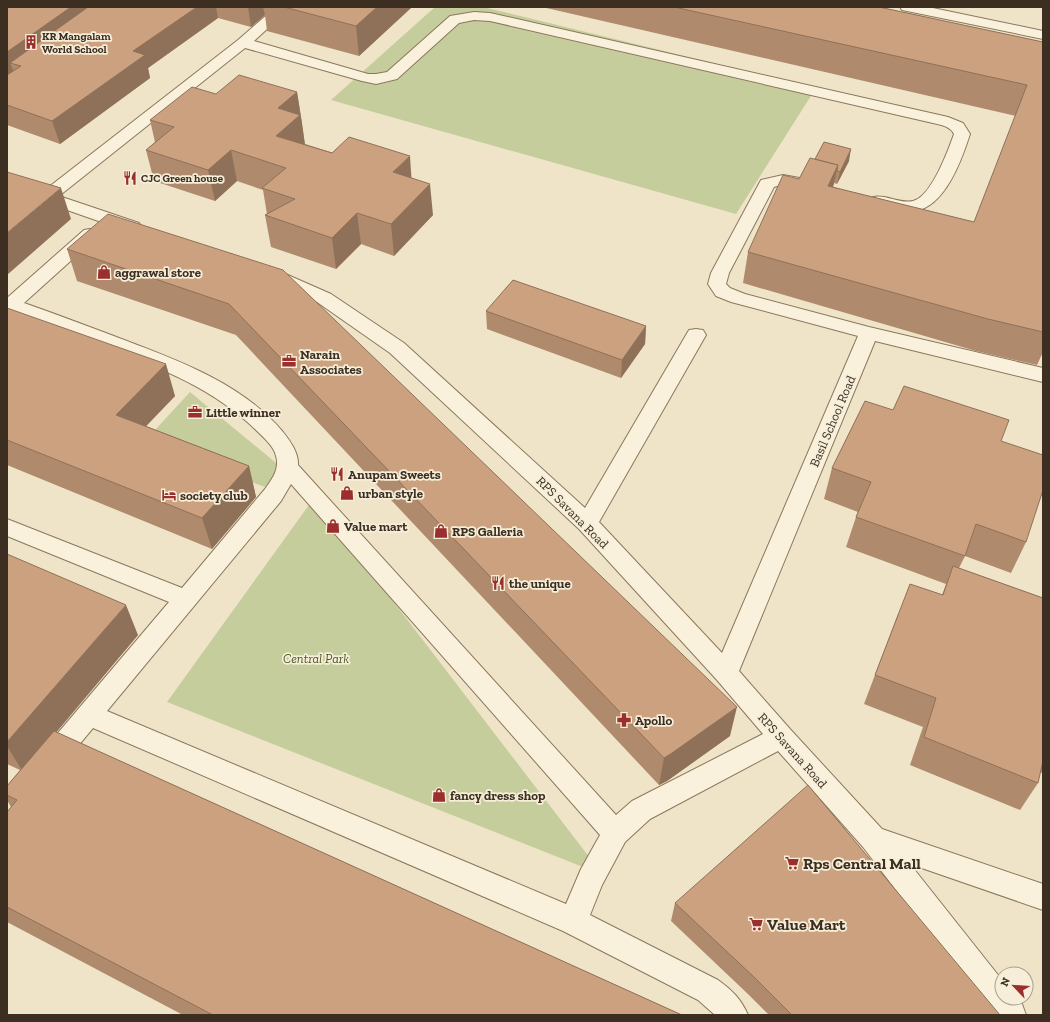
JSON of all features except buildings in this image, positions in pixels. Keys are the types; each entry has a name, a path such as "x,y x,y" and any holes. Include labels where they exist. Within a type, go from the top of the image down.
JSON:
{"street":[{"path":"47,197 243,43 284,7"},
{"path":"907,7 1043,35"},
{"path":"243,43 367,78 376,79 392,76 455,19 474,16 490,17 934,118 950,122 960,128 962,134 959,143 934,194 927,201 916,206 902,206 861,196"},
{"path":"826,188 788,179 774,181 767,184 720,273 717,284 723,292 738,298 869,334 1043,375"},
{"path":"7,183 151,233"},
{"path":"36,778 88,714 273,495 284,478 288,467 287,456 282,446 259,419 234,400 198,378 148,357 9,306 107,218"},
{"name":"RPS Savana Road","path":"254,268 324,298 397,348 587,523 726,673 781,738 873,838 1011,1015"},
{"name":"Basil School Road","path":"726,673 869,334"},
{"path":"587,523 696,335"},
{"path":"288,467 615,833"},
{"path":"7,527 185,599"},
{"path":"88,714 573,921 708,990 725,1004 733,1015"},
{"path":"573,921 591,878 615,833 641,810 781,738"},
{"path":"873,838 1043,897"}],"green space":[{"path":"435,7 483,7 816,88 736,214 331,100"},
{"path":"190,392 281,467 265,487 144,442"},
{"name":"Central Park","path":"314,498 603,875 167,702"}],"place":[{"name":"KR Mangalam World School","path":"31,42"},
{"name":"CJC Green house","path":"130,178"},
{"name":"aggrawal store","path":"104,272"},
{"name":"Narain Associates","path":"289,361"},
{"name":"Little winner","path":"195,412"},
{"name":"Anupam Sweets","path":"337,474"},
{"name":"urban style","path":"347,493"},
{"name":"society club","path":"169,495"},
{"name":"Value mart","path":"333,526"},
{"name":"RPS Galleria","path":"441,531"},
{"name":"the unique","path":"498,583"},
{"name":"Apollo","path":"624,720"},
{"name":"fancy dress shop","path":"439,795"},
{"name":"Rps Central Mall","path":"792,863"},
{"name":"Value Mart","path":"756,924"}]}
